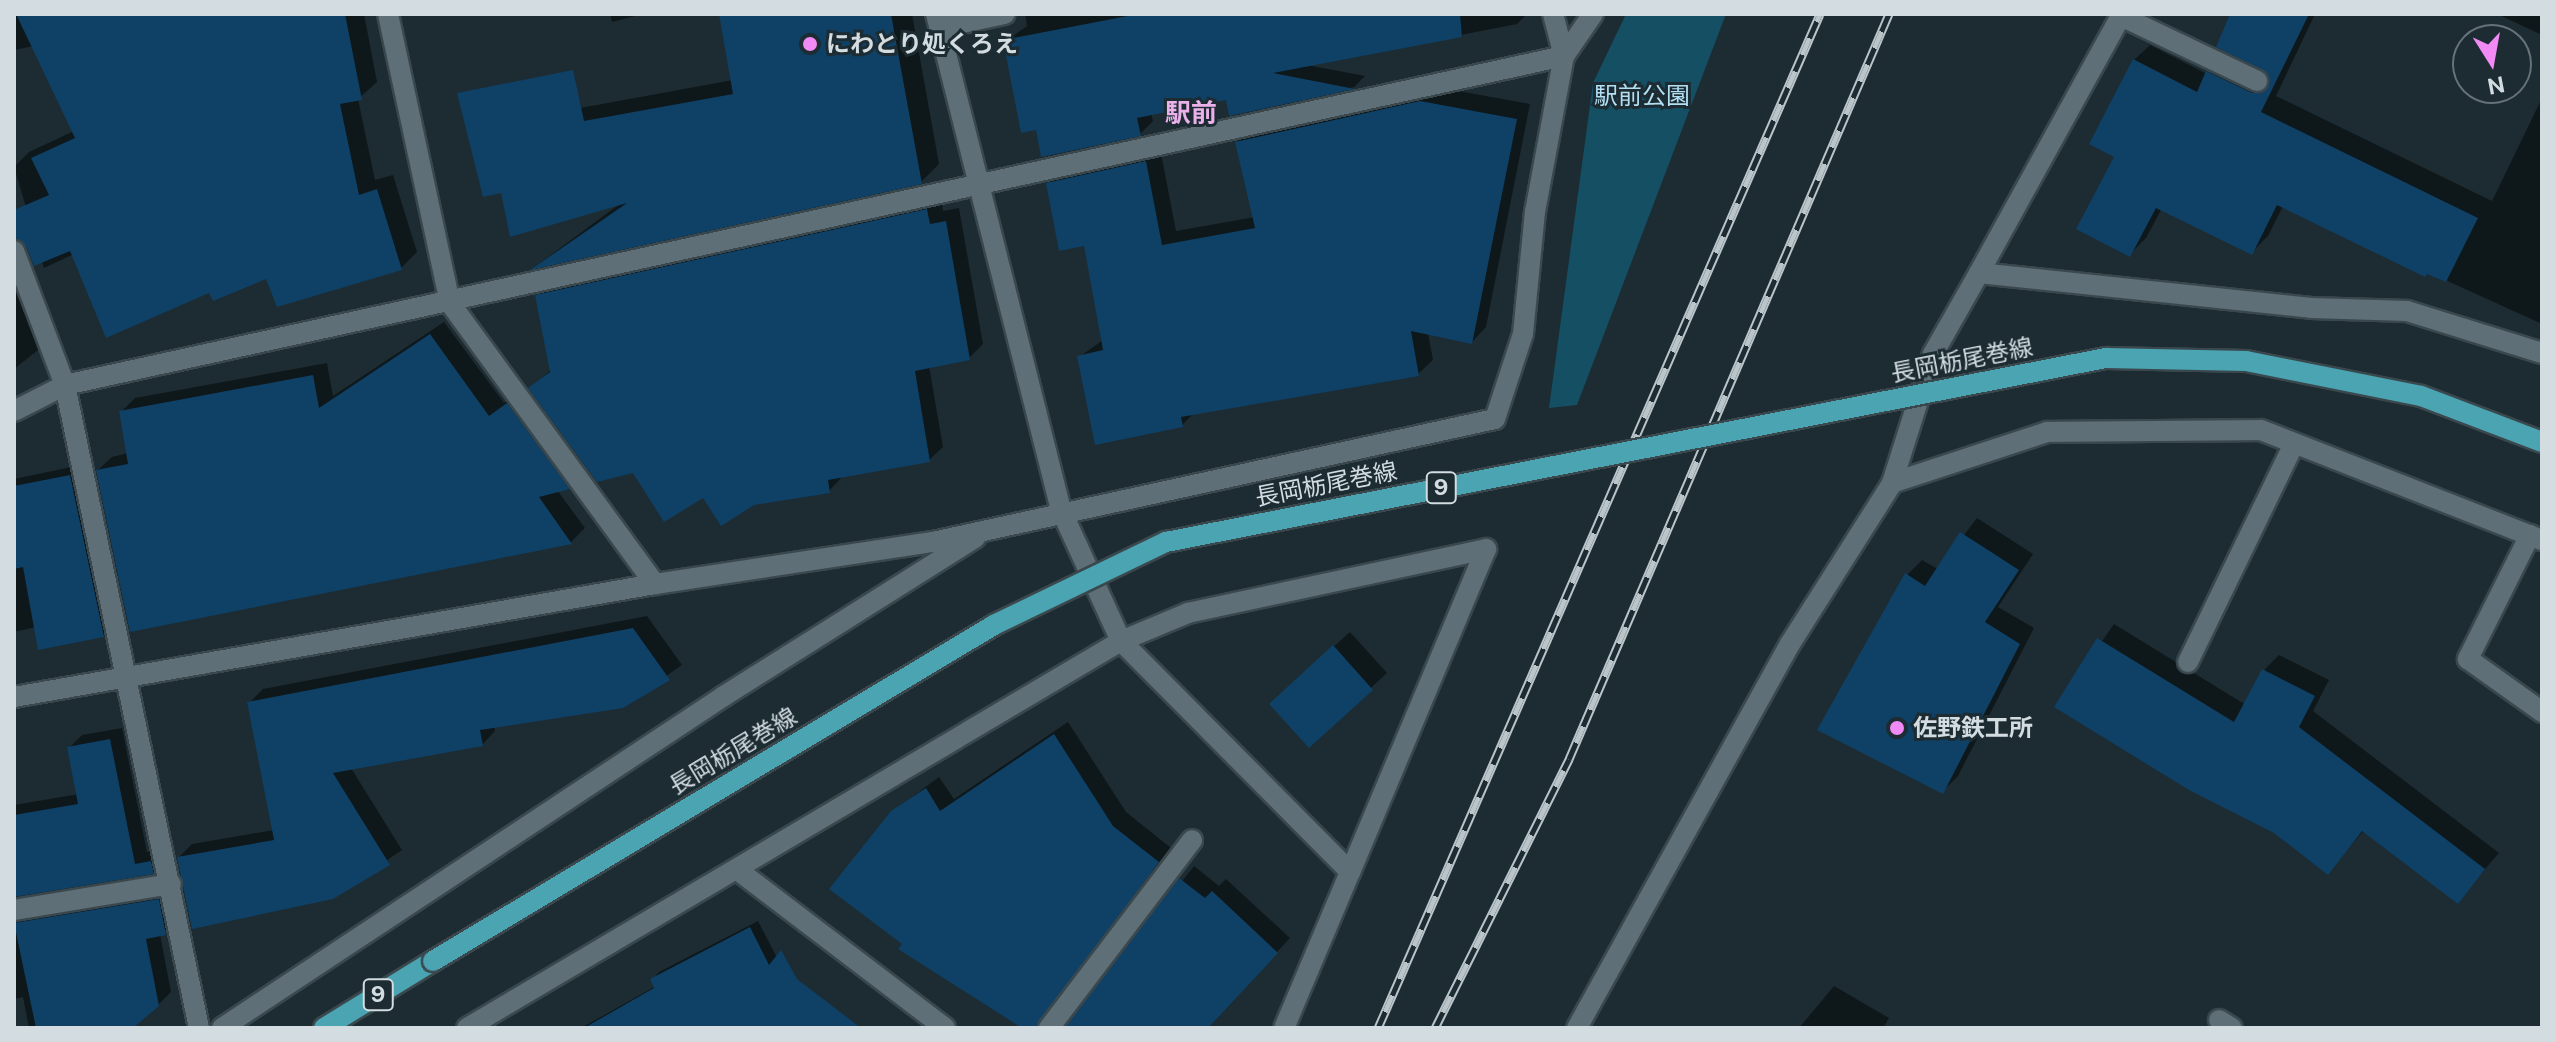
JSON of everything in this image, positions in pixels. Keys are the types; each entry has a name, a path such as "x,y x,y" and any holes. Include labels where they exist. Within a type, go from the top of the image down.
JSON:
{"main road":[{"name":"長岡栃尾巻線","path":"324,1028 994,625 1166,542 2106,358 2246,361 2421,396 2542,442"}],"street":[{"path":"388,14 450,303 655,584"},
{"path":"1005,14 937,21 1061,510 1121,641 1350,872"},
{"path":"1553,14 1564,56"},
{"path":"14,697 655,584 988,530 1061,510 1495,419 1523,334 1535,212 1564,56 1593,14"},
{"path":"1577,1028 1790,644 1892,483 1933,354 2121,15 2257,81"},
{"path":"14,411 65,385 450,303 978,183 1564,56"},
{"path":"14,251 65,385 199,1028"},
{"path":"1979,273 2311,308 2407,311 2542,353"},
{"path":"1892,483 2047,432 2261,430 2536,537 2468,659 2542,712"},
{"path":"2188,662 2294,444"},
{"path":"222,1028 724,696 988,530"},
{"path":"467,1028 739,871 1121,641 1188,613 1486,549 1284,1028"},
{"path":"1049,1028 1192,840"},
{"path":"739,871 945,1028"},
{"path":"14,910 171,884"}],"green space":[{"name":"駅前公園","path":"1626,14 1726,14 1577,405 1549,408 1593,83"}],"building":[{"path":"16,14 345,14 362,100 340,104 359,195 377,189 402,270 277,307 266,279 213,301 209,293 106,338 70,251 34,266 26,246 14,238 14,210 49,195 31,158 75,138"},
{"path":"719,14 891,14 922,184 530,270 627,203 510,237 501,193 483,197 457,93 573,70 584,121 733,94"},
{"path":"1138,14 1460,14 1462,37 1273,73 1355,89 1229,116 1226,100 1137,118 1141,136 1041,157 1036,130 1021,133 1003,40"},
{"path":"2230,14 2309,14 2261,112 2478,218 2446,282 2427,274 2425,277 2277,205 2252,255 2156,208 2130,257 2076,229 2114,157 2089,144 2133,59 2197,92 2206,71 2252,93 2268,87 2263,70 2216,47"},
{"path":"1420,101 1517,119 1472,344 1411,331 1419,376 1181,417 1183,427 1095,445 1077,356 1103,350 1084,246 1059,251 1046,183 1146,161 1162,245 1255,228 1235,142"},
{"path":"927,209 930,224 946,221 970,360 915,371 930,462 828,480 830,493 754,505 721,526 703,498 664,522 633,473 597,482 528,388 550,372 535,295"},
{"path":"430,334 489,416 507,403 570,489 539,497 572,544 130,632 96,470 128,464 119,411 313,375 319,408"},
{"path":"70,475 104,637 38,650 23,567 14,569 14,486"},
{"path":"1960,532 2019,570 1985,622 2020,644 1943,794 1817,730 1905,573 1925,586"},
{"path":"633,628 670,680 623,708 480,730 483,746 333,773 390,865 333,899 192,929 177,857 274,840 247,702"},
{"path":"2097,638 2234,722 2262,669 2315,696 2299,727 2485,869 2458,904 2362,831 2328,875 2274,833 2189,790 2054,707"},
{"path":"1333,645 1373,690 1309,748 1269,704"},
{"path":"1054,734 1113,826 1159,862 1036,1028 1022,1028 898,949 902,944 829,889 891,811 926,788 940,811"},
{"path":"110,739 135,864 151,861 154,874 14,897 14,815 78,804 67,747"},
{"path":"1179,878 1205,898 1212,891 1278,953 1208,1028 1065,1028"},
{"path":"159,899 166,935 146,939 159,1006 133,1028 36,1028 14,923"},
{"path":"750,927 769,965 781,950 797,979 861,1028 584,1028 654,988 650,979"}],"railway":[{"path":"1378,1028 1820,14"},
{"path":"1435,1028 1569,759 1889,14"}],"place":[{"name":"にわとり処くろえ","path":"810,44"},
{"name":"佐野鉄工所","path":"1897,728"}],"district":[{"name":"駅前","path":"1191,113"}]}
